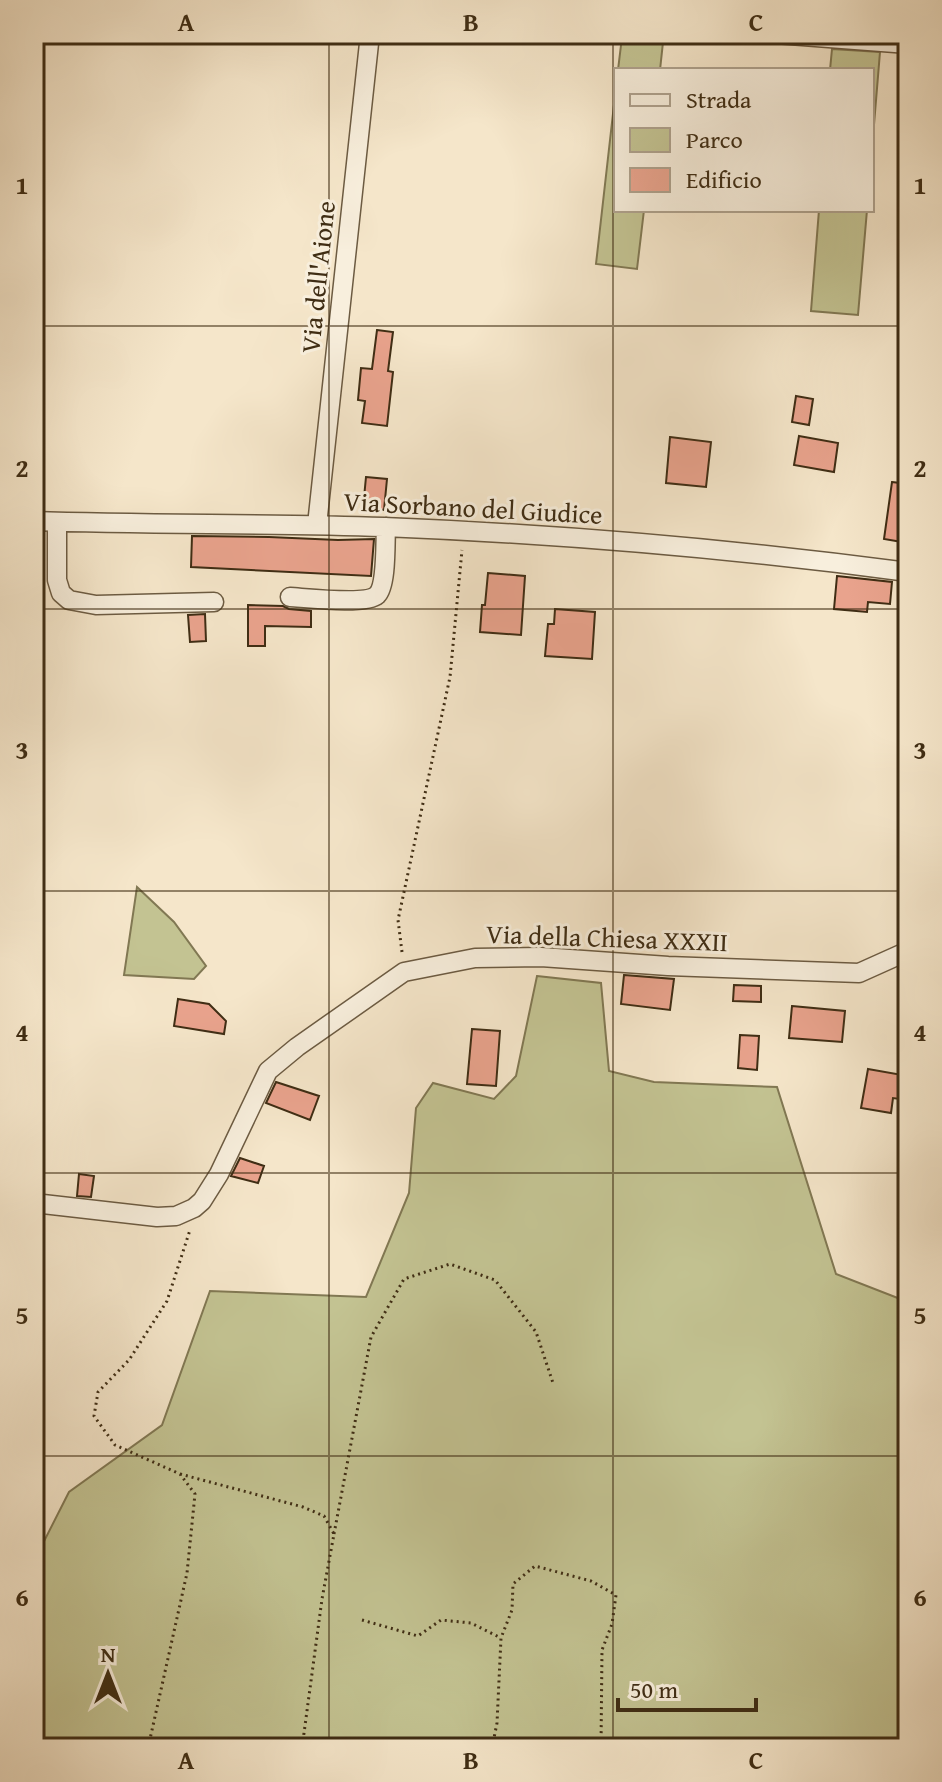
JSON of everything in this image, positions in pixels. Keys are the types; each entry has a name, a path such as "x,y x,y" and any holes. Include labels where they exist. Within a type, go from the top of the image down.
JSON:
{"street":[{"name":"Via dell'Aione","path":"317,525 370,34"},
{"path":"776,34 908,44"},
{"name":"Via Sorbano del Giudice","path":"34,521 317,525 464,531 801,558 908,572"},
{"path":"57,522 57,580 61,593 69,600 96,605 214,602"},
{"path":"290,597 364,601 377,595 384,573 386,527"},
{"name":"Via della Chiesa XXXII","path":"194,1208 219,1174 268,1071 404,972 475,958 541,957 668,966 859,973 908,951"},
{"path":"34,1203 157,1217 176,1216 194,1208"}],"path":[{"path":"404,972 398,920 450,677 464,531"},
{"path":"194,1208 189,1234 167,1301 129,1360 98,1392 94,1416 115,1445 180,1474 303,1507 324,1516 334,1534"},
{"path":"302,1748 322,1599 371,1337 404,1279 450,1264 495,1280 536,1332 553,1383"},
{"path":"148,1748 187,1573 195,1494 180,1474"},
{"path":"492,1748 497,1723 501,1638 512,1610 513,1584 535,1566 591,1581 616,1595 612,1624 602,1650 601,1748"},
{"path":"362,1620 418,1636 441,1620 471,1623 501,1638"}],"green space":[{"path":"622,37 663,42 660,68 618,68"},
{"path":"832,49 880,52 874,125 874,68 830,68"},
{"path":"614,105 614,212 644,212 637,269 596,264"},
{"path":"819,212 867,212 858,315 811,311"},
{"path":"34,549 44,574 34,631"},
{"path":"137,887 174,922 206,966 194,979 124,975"},
{"path":"537,976 601,983 609,1071 654,1082 777,1087 836,1274 908,1302 908,1748 34,1748 34,1561 69,1492 162,1425 210,1291 366,1297 409,1193 416,1108 433,1083 494,1099 516,1076"}],"building":[{"path":"377,330 393,332 388,371 393,372 387,426 362,423 365,401 358,400 361,368 372,369"},
{"path":"796,396 813,399 809,425 792,422"},
{"path":"799,436 838,443 834,472 794,465"},
{"path":"670,437 711,442 706,487 666,483"},
{"path":"366,477 387,479 384,510 363,508"},
{"path":"892,482 908,484 908,543 884,539"},
{"path":"192,536 374,539 371,576 191,567"},
{"path":"488,573 525,576 521,635 480,632"},
{"path":"837,576 892,582 890,604 868,602 867,612 834,609"},
{"path":"248,605 311,611 311,627 265,626 265,646 248,646"},
{"path":"555,609 595,612 592,659 545,656 548,624 554,624"},
{"path":"205,614 206,641 190,642 188,615"},
{"path":"624,975 674,979 670,1010 621,1004"},
{"path":"734,985 761,986 761,1002 733,1001"},
{"path":"178,999 209,1004 226,1021 224,1034 174,1026"},
{"path":"792,1006 845,1011 842,1042 789,1038"},
{"path":"472,1029 500,1031 496,1086 467,1084"},
{"path":"740,1035 759,1036 757,1070 738,1068"},
{"path":"868,1069 908,1076 908,1100 893,1098 891,1113 861,1108"},
{"path":"276,1082 319,1096 310,1120 266,1103"},
{"path":"240,1158 264,1166 258,1183 231,1176"},
{"path":"79,1174 94,1176 91,1197 77,1196"}]}
